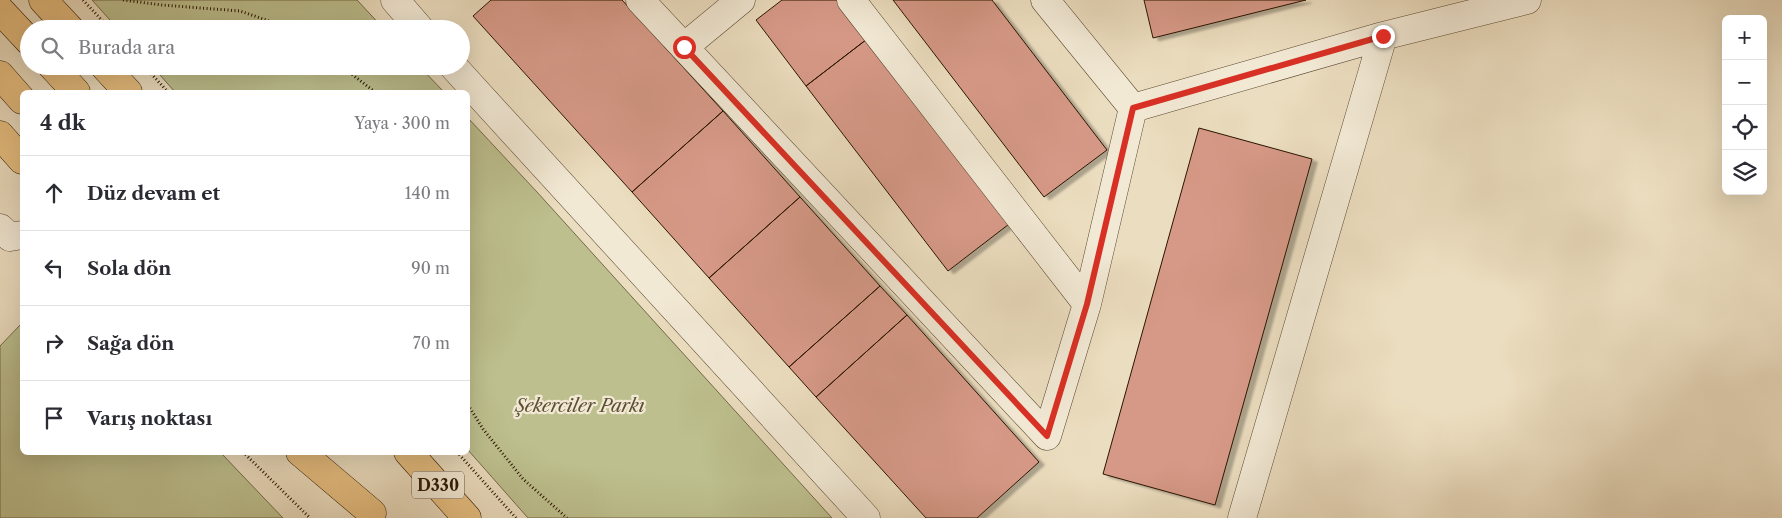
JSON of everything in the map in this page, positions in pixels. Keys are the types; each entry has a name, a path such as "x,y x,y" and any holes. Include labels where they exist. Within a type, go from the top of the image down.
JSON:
{"highway":[{"path":"43,0 62,20"},
{"path":"0,10 20,31"},
{"path":"0,75 20,98"},
{"path":"60,75 74,90"},
{"path":"112,75 126,90"},
{"path":"0,135 20,158"},
{"path":"304,455 374,515"},
{"path":"325,455 374,515"},
{"name":"D330","path":"415,458 467,518"}],"street":[{"path":"395,0 412,20"},
{"path":"640,0 1047,436 1087,304 1133,108"},
{"path":"684,47 741,0"},
{"path":"851,0 1087,304"},
{"path":"1045,0 1133,108"},
{"path":"1133,108 1383,36 1527,0"},
{"path":"1242,518 1383,36"},
{"path":"461,75 866,518"},
{"path":"0,228 10,237 20,235"}],"path":[{"path":"83,0 102,20"},
{"path":"123,0 162,6 240,11 264,20"},
{"path":"152,75 166,90"},
{"path":"353,75 372,90"},
{"path":"470,407 483,429 523,478 567,518"},
{"path":"246,455 310,518"},
{"path":"459,455 516,518"}],"green space":[{"path":"92,0 357,0 376,20 110,20"},
{"path":"160,75 428,75 442,90 173,90"},
{"name":"Şekerciler Parkı","path":"470,120 832,518 528,518 470,452"},
{"path":"20,325 20,455 223,455 283,518 0,518 0,346"}],"building":[{"path":"491,0 622,0 723,111 632,192 473,16"},
{"path":"782,0 843,0 871,36 806,86 756,20"},
{"path":"893,0 992,0 1107,150 1044,197"},
{"path":"1144,0 1306,0 1153,38"},
{"path":"871,36 1013,221 948,271 806,86"},
{"path":"723,111 800,197 709,278 632,192"},
{"path":"1199,128 1312,159 1215,505 1103,474"},
{"path":"800,197 880,286 789,367 709,278"},
{"path":"880,286 907,315 816,397 789,367"},
{"path":"907,315 1039,462 977,518 926,518 816,397"}],"route":[{"path":"684,47 1047,436 1087,304 1133,108 1383,36"}]}
